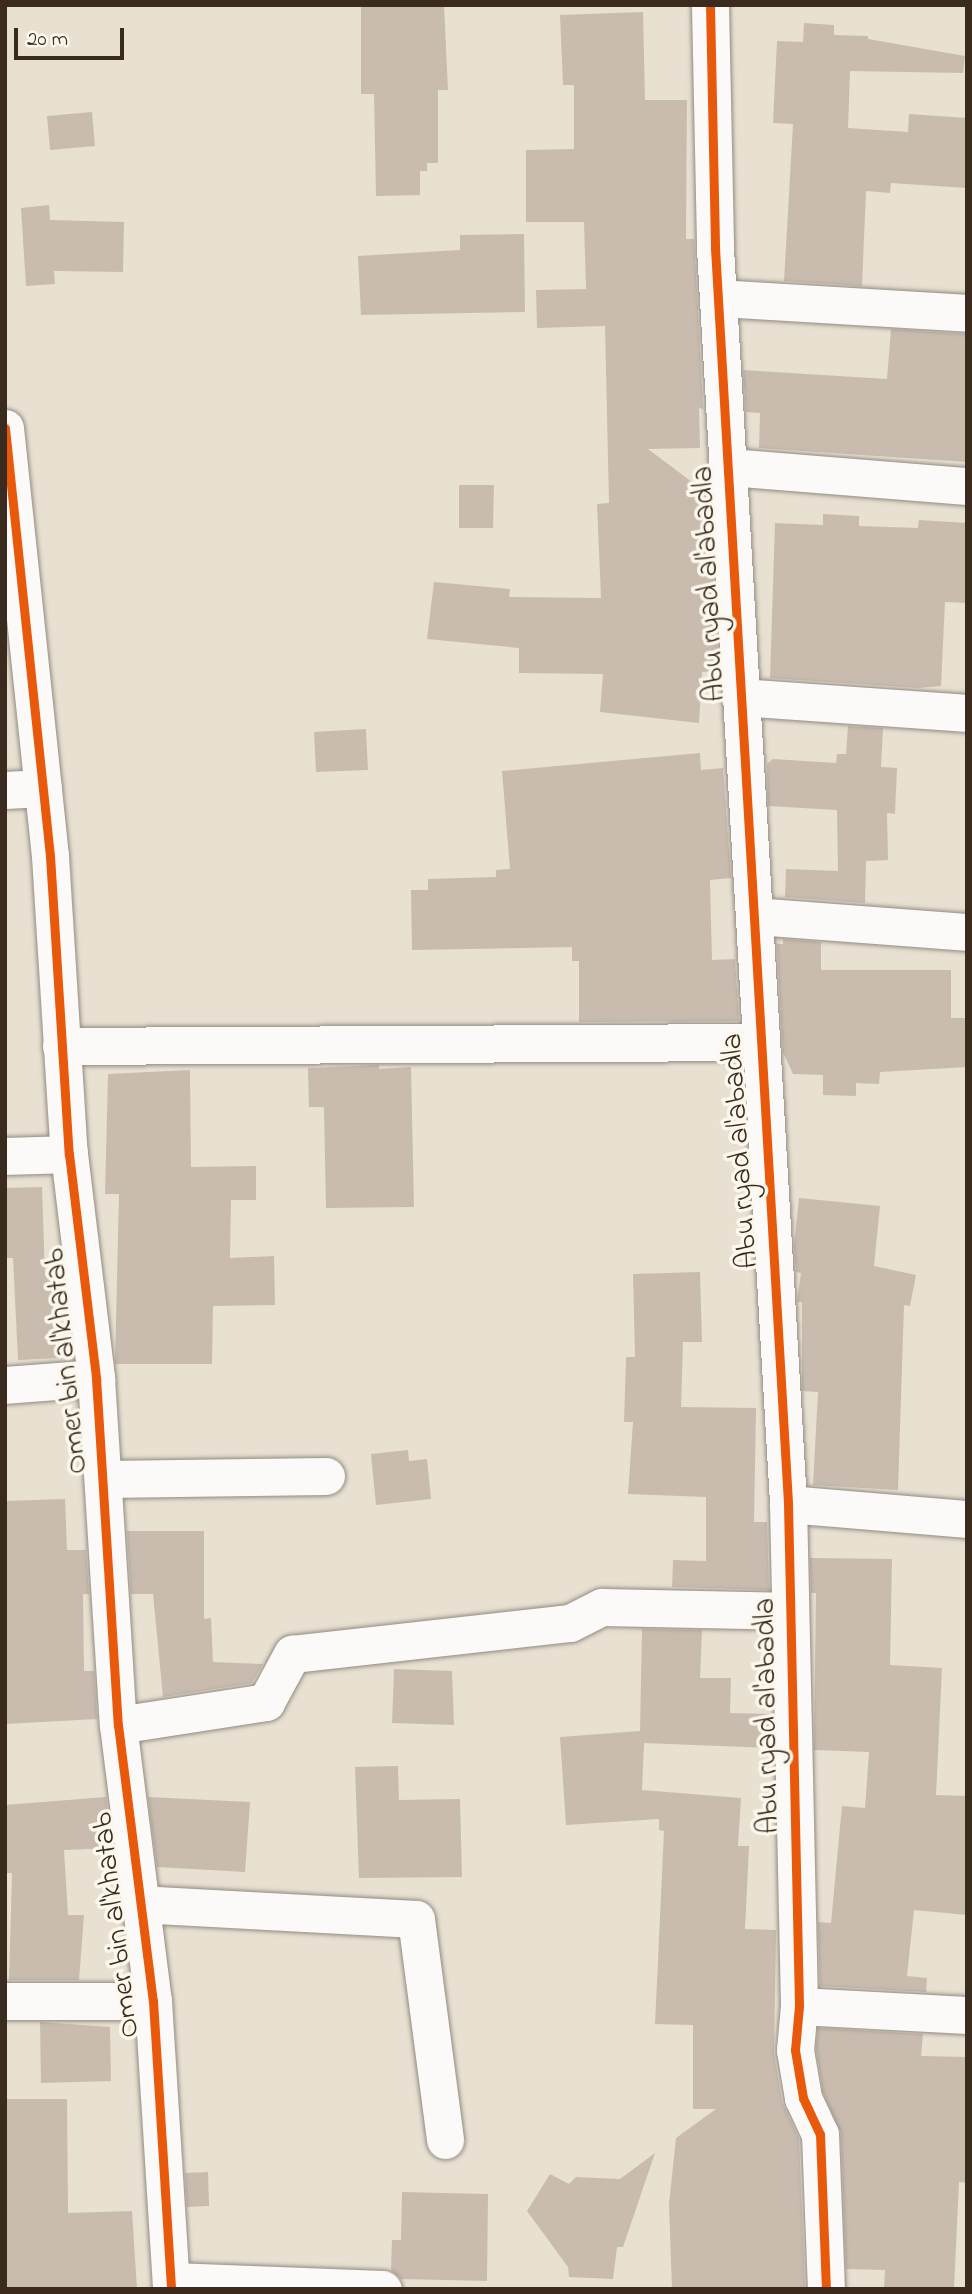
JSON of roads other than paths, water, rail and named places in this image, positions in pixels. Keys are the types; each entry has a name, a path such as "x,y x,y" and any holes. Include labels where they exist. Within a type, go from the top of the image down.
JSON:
{"street":[{"name":"Abu ryad al'abadla","path":"710,5 718,298 755,916 758,1042 788,1504 799,2006 795,2050 803,2098 820,2134 826,2289"},
{"path":"718,298 967,313"},
{"name":"Omer bin al'khatab","path":"5,428 43,788 69,1154 96,1378 105,1479 118,1725 138,1904 153,2001 171,2285"},
{"path":"729,467 967,486"},
{"path":"740,696 967,713"},
{"path":"5,790 43,788"},
{"path":"755,916 967,932"},
{"path":"61,1046 758,1042"},
{"path":"5,1156 69,1154"},
{"path":"5,1385 96,1378"},
{"path":"105,1479 326,1476"},
{"path":"788,1504 967,1519"},
{"path":"118,1725 266,1702 292,1654 570,1623 602,1606 790,1611"},
{"path":"138,1904 416,1919 445,2140"},
{"path":"5,2001 153,2001"},
{"path":"799,2006 967,2015"},
{"path":"171,2285 383,2289"}]}
